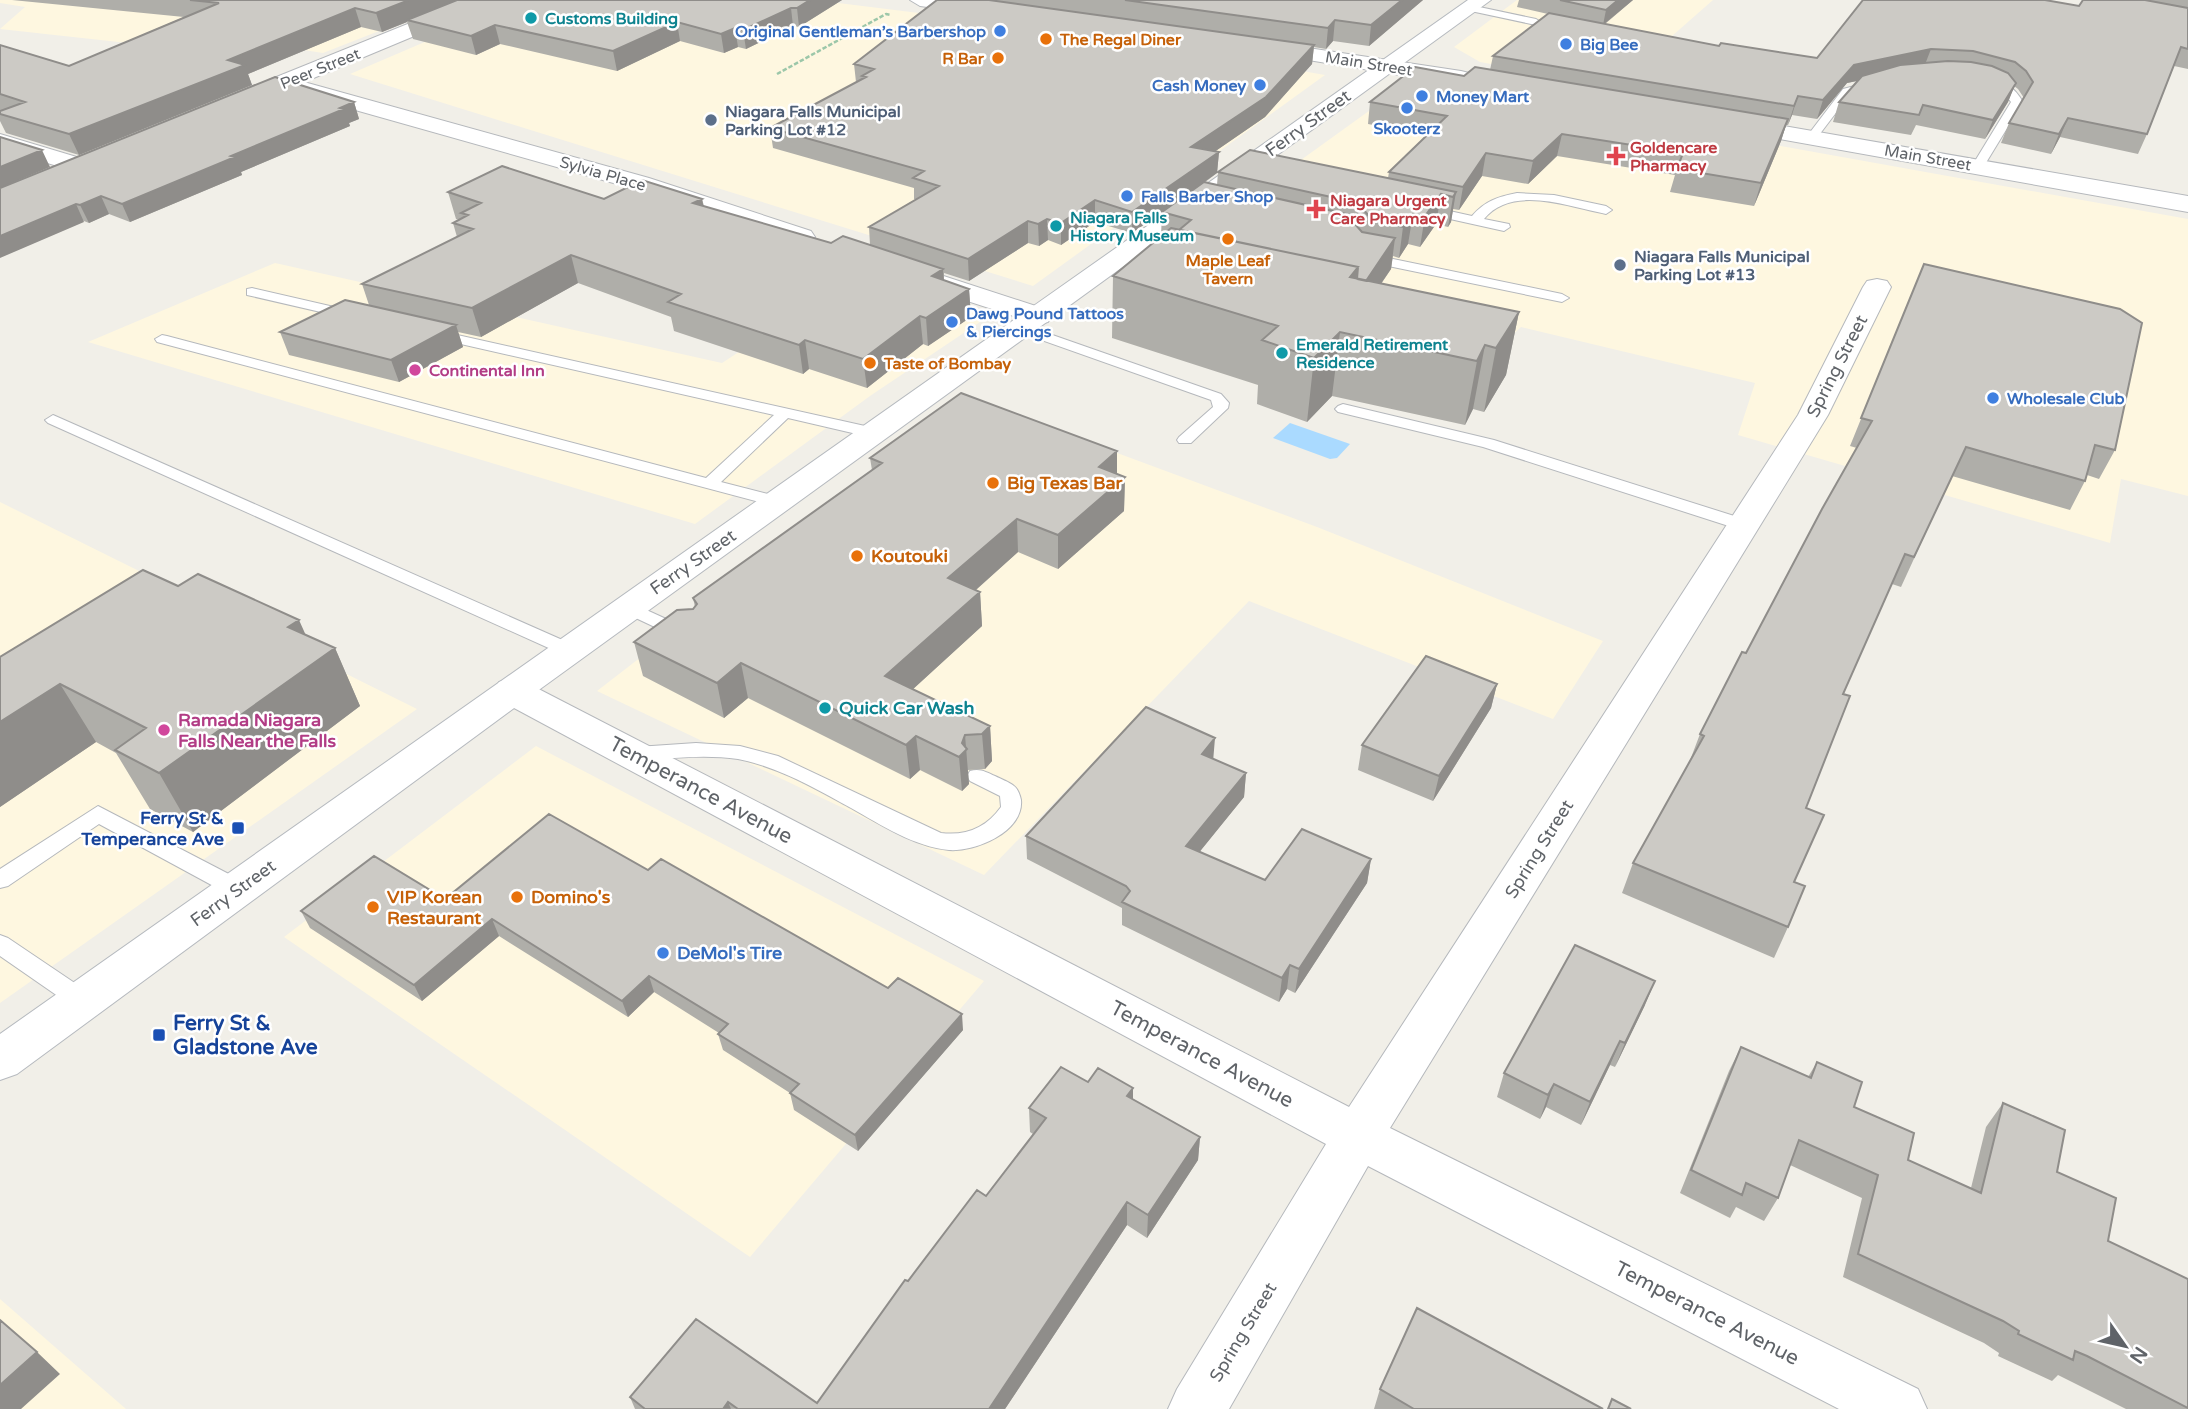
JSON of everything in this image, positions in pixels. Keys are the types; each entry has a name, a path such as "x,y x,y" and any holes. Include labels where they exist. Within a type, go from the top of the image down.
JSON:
{"street":[{"name":"Peer Street","path":"259,93 484,0"},
{"path":"924,1 1008,11"},
{"name":"Ferry Street","path":"0,1060 1029,322 1112,269 1202,205 1476,4"},
{"name":"Main Street","path":"1247,45 1480,81"},
{"name":"Sylvia Place","path":"284,82 640,183 831,247"},
{"name":"Main Street","path":"1713,121 2188,204"},
{"path":"0,141 81,166"},
{"path":"46,180 106,156"},
{"path":"895,268 1029,322"},
{"name":"Spring Street","path":"1197,1409 1358,1136 1813,415 1877,287"},
{"name":"Temperance Avenue","path":"512,691 1358,1136 1898,1409"}],"lane":[{"path":"1476,4 1536,22"},
{"path":"1978,166 1995,133 2004,124 2017,102 2014,94 2004,86 1980,78"},
{"path":"1812,137 1847,91 1886,83"},
{"path":"1475,221 1486,207 1503,198 1535,198 1606,210"},
{"path":"1410,207 1504,227"},
{"path":"1357,248 1364,257 1562,298"},
{"path":"252,292 372,319"},
{"path":"1029,322 1216,397 1221,402 1220,408 1185,440"},
{"path":"425,331 874,433"},
{"path":"162,339 778,502"},
{"path":"1342,409 1488,443 1744,525"},
{"path":"709,484 785,413"},
{"path":"53,420 569,650"},
{"path":"629,607 693,638"},
{"path":"632,754 727,749 755,756 790,769 915,832 953,843 967,841 996,827 1008,815 1011,807 1007,791 977,776"},
{"path":"0,880 98,814 238,889"},
{"path":"0,944 82,1000"}],"path":[{"path":"777,74 886,14 911,17 924,1"}],"shaded area":[{"path":"0,0 458,0 323,53 252,42 228,54 0,29 25,7 0,3"},
{"path":"523,0 814,0 1097,35 1325,75 1033,286 350,74"},
{"path":"1517,0 1713,0 1614,87 1480,62 1454,47"},
{"path":"1405,85 1725,136 2188,219 2188,496 2121,479 2110,543 1738,435 1755,383 1521,327 1485,360 1130,283"},
{"path":"275,263 722,363 860,273 989,316 870,396 695,524 88,342"},
{"path":"974,400 1317,527 1603,641 1553,719 1249,601 984,875 597,691"},
{"path":"0,502 417,709 0,1003"},
{"path":"536,746 984,981 750,1257 284,937"},
{"path":"0,1299 126,1409 0,1409"}],"water":[{"path":"1290,423 1350,444 1337,458 1330,459 1273,438"}],"building":[{"path":"190,0 409,0 376,13 355,8 228,60 245,65 69,134 0,114 0,111 25,102 0,94 0,45 69,66 219,3"},
{"path":"457,0 810,0 743,30 735,28 721,34 677,22 613,51 495,25 471,36 407,20"},
{"path":"937,0 989,0 1314,45 1266,97 1191,147 1219,152 1132,212 1095,200 1061,223 1047,219 1038,224 1028,221 968,259 869,227 939,186 913,178 924,171 770,128 866,77 862,76 874,69 854,64"},
{"path":"1125,0 1402,0 1371,25 1335,20 1328,28"},
{"path":"1560,0 1618,0 1606,10"},
{"path":"1863,0 2045,0 2079,6 2083,0 2145,0 2188,8 2188,49 2181,47 2147,134 2068,118 2059,134 2009,123 2033,82 2026,71 2015,62 1973,51 1931,49 1854,65 1823,100 1798,96 1794,106 1493,56 1549,13 1719,46 1721,43 1817,58"},
{"path":"1948,61 1992,66 2008,73 2016,83 1993,120 1923,105 1919,115 1839,102 1862,76 1900,65"},
{"path":"1415,67 1464,76 1475,67 1788,119 1761,183 1677,169 1683,153 1562,134 1533,161 1486,153 1463,187 1389,172 1447,116 1370,102"},
{"path":"275,77 354,102 340,108 344,109 231,156 235,157 122,204 101,196 0,236 0,188"},
{"path":"0,137 42,150 0,167"},
{"path":"1250,150 1456,192 1453,197 1441,194 1425,216 1413,214 1403,227 1373,221 1358,203 1218,172"},
{"path":"502,166 604,199 642,180 702,199 693,203 831,243 843,236 943,269 932,276 969,289 926,318 920,316 863,359 805,340 799,345 668,302 681,294 571,255 472,308 362,284 473,229 453,223 468,215 461,213 481,203 448,192"},
{"path":"1204,182 1346,214 1362,232 1395,238 1366,281 1357,279 1358,267 1179,230 1191,220 1162,212"},
{"path":"1171,228 1358,267 1350,277 1519,312 1496,348 1485,345 1477,361 1340,332 1314,358 1262,340 1278,326 1113,276"},
{"path":"1924,264 2120,309 2142,323 2115,450 2095,445 2085,481 1966,447 1914,557 1905,554 1843,694 1850,696 1806,808 1824,815 1794,882 1805,886 1788,927 1633,863 1704,736 1700,734 1742,652 1746,653 1872,421 1861,418"},
{"path":"345,300 456,325 391,360 280,332"},
{"path":"961,393 1117,451 1099,467 1125,477 1058,535 1017,519 948,578 980,592 885,676 990,726 982,734 965,735 962,743 967,749 959,757 916,736 906,745 741,663 717,683 634,642 677,610 693,609 697,604 693,598 882,463 870,458"},
{"path":"143,570 178,586 198,574 299,620 288,627 335,648 159,773 115,750 146,728 60,684 0,722 0,657"},
{"path":"1426,656 1497,684 1439,776 1362,745"},
{"path":"1146,707 1215,738 1202,754 1246,773 1186,846 1265,880 1302,829 1371,859 1299,969 1290,965 1282,978 1122,902 1130,891 1126,886 1026,836"},
{"path":"549,814 648,870 661,859 888,988 898,978 962,1014 855,1135 790,1093 799,1084 718,1034 728,1024 649,976 622,1001 492,919 414,985 301,911 374,856 445,899"},
{"path":"1575,945 1655,981 1625,1043 1620,1041 1590,1102 1554,1084 1548,1095 1504,1073"},
{"path":"1741,1047 1811,1078 1817,1062 1862,1082 1854,1107 1914,1133 1908,1160 1981,1193 2003,1103 2065,1130 2057,1172 2116,1198 2108,1241 2188,1279 2188,1408 2075,1351 2073,1360 2018,1334 2019,1331 2003,1321 1858,1254 1878,1175 1799,1140 1778,1198 1746,1183 1742,1195 1691,1170"},
{"path":"1061,1067 1088,1082 1098,1068 1133,1088 1127,1096 1200,1137 1148,1215 1127,1202 989,1409 738,1409 728,1402 723,1409 645,1409 630,1397 696,1319 817,1403 905,1280 908,1281 977,1190 986,1196 1046,1118 1029,1108"},
{"path":"1417,1308 1603,1409 1414,1409 1380,1389"},
{"path":"0,1320 37,1352 0,1385"},
{"path":"1612,1399 1631,1409 1608,1409"}],"place":[{"name":"Customs Building","path":"531,18"},
{"name":"Original Gentleman’s Barbershop","path":"1000,31"},
{"name":"The Regal Diner","path":"1046,39"},
{"name":"Big Bee","path":"1566,44"},
{"name":"R Bar","path":"998,58"},
{"name":"Cash Money","path":"1260,85"},
{"name":"Money Mart","path":"1422,96"},
{"name":"Skooterz","path":"1407,108"},
{"name":"Niagara Falls Municipal Parking Lot #12","path":"711,120"},
{"name":"Goldencare Pharmacy","path":"1616,156"},
{"name":"Falls Barber Shop","path":"1127,196"},
{"name":"Niagara Urgent Care Pharmacy","path":"1316,209"},
{"name":"Niagara Falls History Museum","path":"1056,226"},
{"name":"Maple Leaf Tavern","path":"1228,239"},
{"name":"Niagara Falls Municipal Parking Lot #13","path":"1620,265"},
{"name":"Dawg Pound Tattoos & Piercings","path":"952,322"},
{"name":"Emerald Retirement Residence","path":"1282,353"},
{"name":"Taste of Bombay","path":"870,363"},
{"name":"Continental Inn","path":"415,370"},
{"name":"Wholesale Club","path":"1993,398"},
{"name":"Big Texas Bar","path":"993,483"},
{"name":"Koutouki","path":"857,556"},
{"name":"Quick Car Wash","path":"825,708"},
{"name":"Ramada Niagara Falls Near the Falls","path":"164,730"},
{"name":"Ferry St & Temperance Ave","path":"238,828"},
{"name":"Domino's","path":"517,897"},
{"name":"VIP Korean Restaurant","path":"373,907"},
{"name":"DeMol's Tire","path":"663,953"},
{"name":"Ferry St & Gladstone Ave","path":"159,1035"}]}
